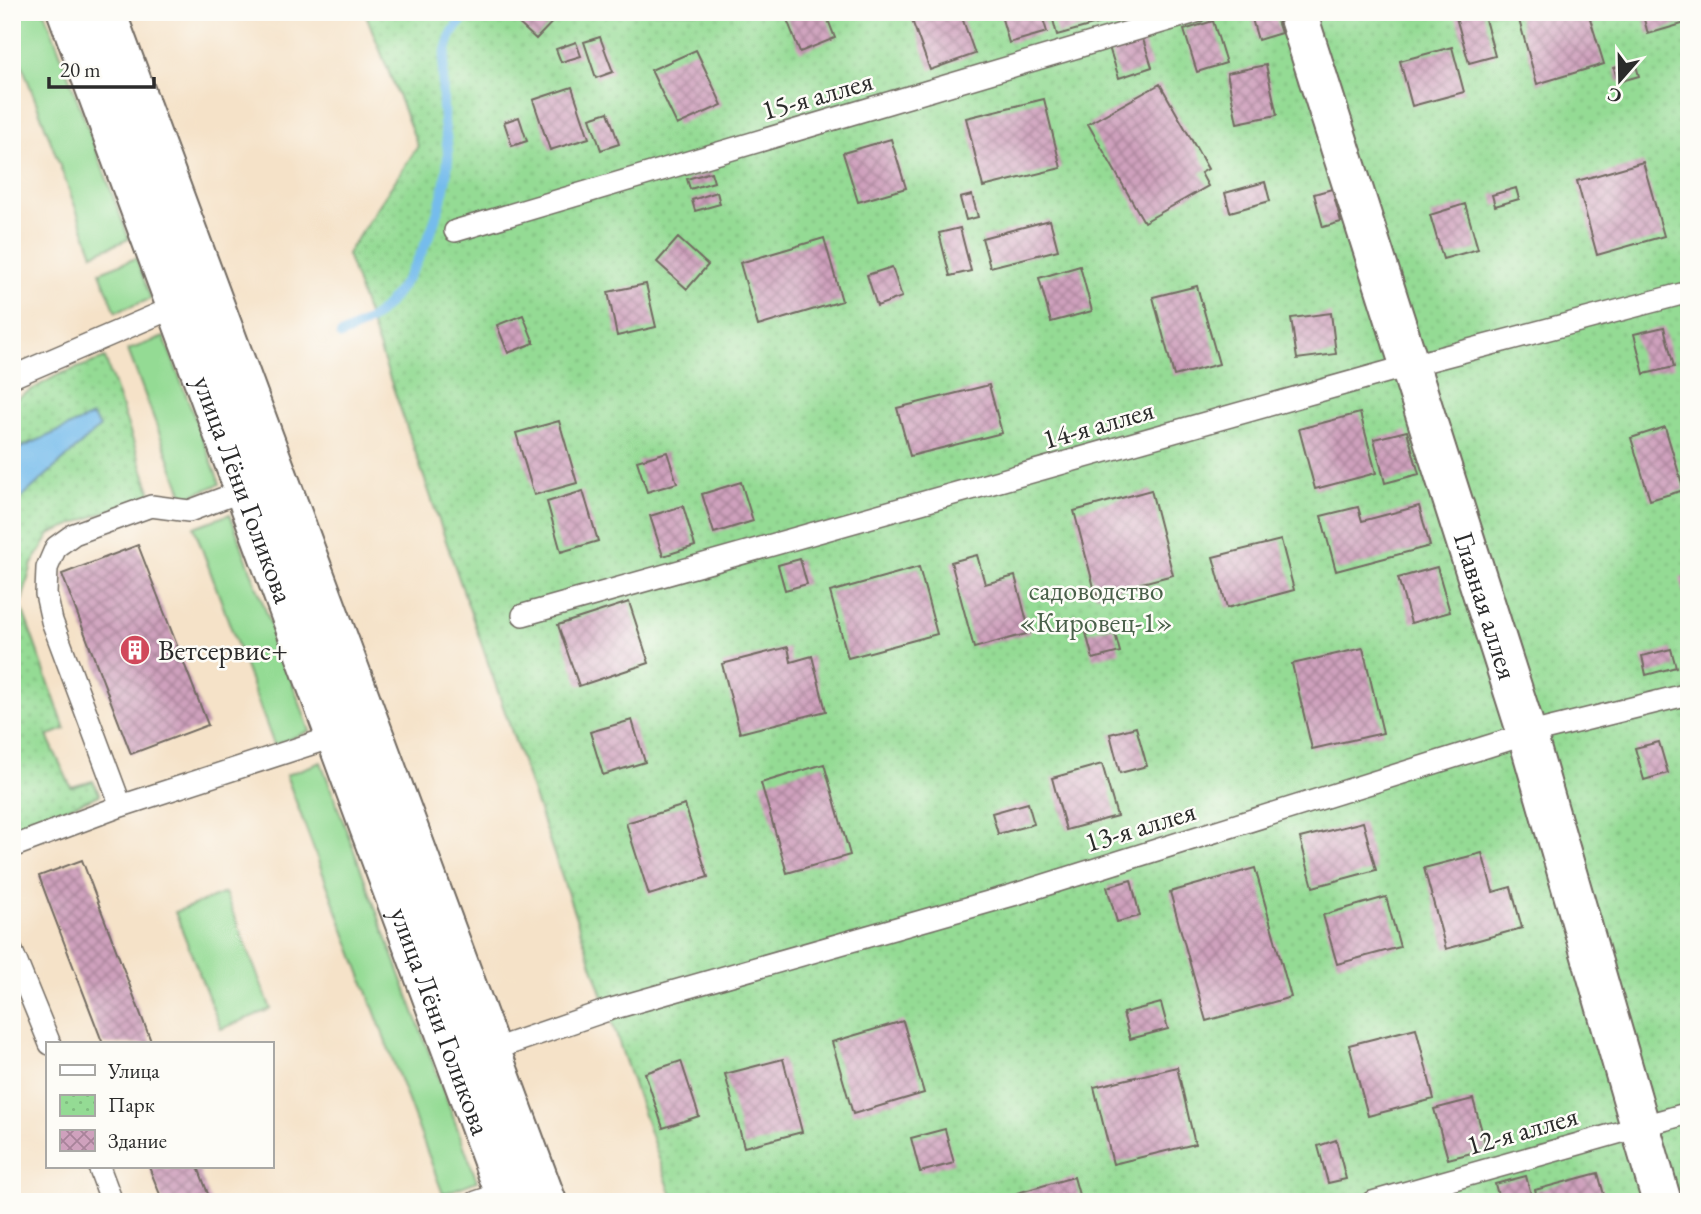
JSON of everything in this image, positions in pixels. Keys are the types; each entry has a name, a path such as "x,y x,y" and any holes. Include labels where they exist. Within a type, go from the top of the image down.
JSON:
{"street":[{"name":"улица Лёни Голикова","path":"67,12 175,306 261,484 474,1056 515,1196"},
{"name":"улица Лёни Голикова","path":"106,12 210,292 261,484"},
{"name":"Главная аллея","path":"1297,12 1527,734 1662,1202"}],"lane":[{"name":"15-я аллея","path":"455,231 1196,12"},
{"path":"12,377 210,292"},
{"name":"14-я аллея","path":"523,615 1408,366 1689,292"},
{"path":"121,806 52,621 46,594 47,568 55,547 74,534 151,506 189,511 261,484"},
{"name":"13-я аллея","path":"474,1056 608,1010 1013,895 1527,734 1689,694"},
{"path":"12,848 121,806 353,731"},
{"path":"12,951 49,1042"},
{"name":"12-я аллея","path":"1372,1202 1689,1113"},
{"path":"99,1168 112,1202"}],"green space":[{"path":"12,12 45,12 129,239 93,254 12,38"},
{"name":"садоводство «Кировец-1»","path":"365,12 1689,12 1689,1202 674,1202 347,254 418,146"},
{"path":"136,258 151,299 116,312 100,272"},
{"path":"164,337 220,484 184,498 128,350"},
{"path":"105,358 151,494 51,533 32,564 21,605 65,729 47,736 71,787 93,781 100,795 12,830 12,506 33,441 12,452 12,401 58,375"},
{"path":"230,514 310,731 274,745 194,527"},
{"path":"321,762 477,1181 443,1194 286,775"},
{"path":"225,893 271,1009 221,1029 175,912"}],"water":[{"path":"92,416 100,427 12,506 12,452"}],"building":[{"path":"524,12 562,12 536,39 516,21"},
{"path":"784,12 825,12 835,38 800,52"},
{"path":"909,12 960,12 975,54 930,70"},
{"path":"1000,12 1041,12 1047,32 1009,43"},
{"path":"1051,12 1097,12 1100,23 1057,35"},
{"path":"1250,12 1274,12 1281,33 1258,40"},
{"path":"1483,12 1495,56 1469,63 1455,14"},
{"path":"1588,12 1604,64 1537,84 1517,13"},
{"path":"1642,12 1689,12 1689,22 1648,34"},
{"path":"1213,21 1226,63 1197,72 1184,30"},
{"path":"1141,33 1152,67 1119,78 1108,44"},
{"path":"600,37 613,72 596,78 584,42"},
{"path":"576,42 581,56 561,62 556,49"},
{"path":"1452,47 1464,92 1412,106 1400,61"},
{"path":"696,50 722,105 677,125 651,70"},
{"path":"1635,62 1639,76 1618,82 1614,68"},
{"path":"1266,65 1277,115 1237,123 1227,73"},
{"path":"1160,84 1208,169 1201,173 1208,186 1144,222 1088,124"},
{"path":"572,87 589,138 550,150 533,100"},
{"path":"1044,99 1061,168 983,187 966,118"},
{"path":"608,112 619,144 601,150 590,118"},
{"path":"519,117 527,141 512,146 504,122"},
{"path":"891,139 906,188 858,202 843,153"},
{"path":"1643,162 1664,236 1597,255 1577,181"},
{"path":"711,172 714,182 690,189 687,179"},
{"path":"1265,182 1270,201 1230,212 1225,193"},
{"path":"1516,188 1519,199 1495,206 1492,195"},
{"path":"1332,189 1341,222 1323,227 1314,194"},
{"path":"717,192 720,204 695,211 692,200"},
{"path":"972,195 978,217 966,220 960,198"},
{"path":"1465,204 1478,249 1443,259 1430,215"},
{"path":"1050,220 1058,250 990,267 982,238"},
{"path":"960,228 971,271 950,276 939,233"},
{"path":"678,238 708,265 687,289 657,262"},
{"path":"824,238 842,301 758,326 740,263"},
{"path":"1080,266 1092,311 1051,322 1039,278"},
{"path":"892,267 902,297 877,306 867,275"},
{"path":"646,284 656,327 617,336 608,292"},
{"path":"1197,286 1219,364 1174,376 1153,297"},
{"path":"1331,313 1336,354 1297,359 1291,318"},
{"path":"523,315 534,343 508,353 497,325"},
{"path":"1664,327 1674,367 1644,374 1634,334"},
{"path":"989,385 1002,433 910,456 897,408"},
{"path":"1360,413 1376,473 1315,489 1299,429"},
{"path":"559,421 577,483 534,495 516,433"},
{"path":"1665,427 1684,490 1650,500 1631,438"},
{"path":"1407,431 1419,474 1385,483 1374,439"},
{"path":"667,452 677,483 647,492 637,461"},
{"path":"741,482 753,521 714,533 702,494"},
{"path":"1151,490 1173,575 1096,595 1074,511"},
{"path":"583,491 598,541 561,552 547,502"},
{"path":"683,506 695,546 663,556 650,516"},
{"path":"1419,506 1430,546 1336,571 1321,516 1358,507 1362,521"},
{"path":"1281,540 1294,590 1227,608 1213,557"},
{"name":"Ветсервис+","path":"138,545 208,725 131,754 62,574"},
{"path":"977,555 985,584 1015,576 1030,633 974,648 951,562"},
{"path":"800,559 807,584 785,590 778,565"},
{"path":"919,567 937,634 848,658 830,592"},
{"path":"1437,567 1450,612 1411,623 1398,578"},
{"path":"1689,576 1689,610 1688,610 1680,578"},
{"path":"629,602 649,663 579,686 558,625"},
{"path":"1113,626 1120,652 1093,659 1086,633"},
{"path":"788,647 791,662 812,656 826,711 740,733 722,664"},
{"path":"1363,648 1383,733 1312,749 1292,664"},
{"path":"1671,649 1676,667 1646,675 1642,656"},
{"path":"632,720 645,762 603,775 590,732"},
{"path":"1136,727 1147,766 1120,773 1110,734"},
{"path":"1659,742 1668,773 1644,780 1635,748"},
{"path":"824,764 850,855 787,873 761,783"},
{"path":"1102,764 1117,816 1066,830 1052,778"},
{"path":"1028,803 1034,824 998,834 992,813"},
{"path":"685,805 708,877 649,895 626,823"},
{"path":"1363,822 1376,870 1313,887 1300,838"},
{"path":"1482,853 1493,892 1511,887 1522,928 1446,949 1424,868"},
{"path":"82,860 151,1042 102,1042 39,876"},
{"path":"1255,868 1291,997 1206,1021 1170,892"},
{"path":"1131,880 1140,916 1117,922 1107,887"},
{"path":"1386,897 1400,947 1337,964 1323,915"},
{"path":"1161,1003 1168,1029 1130,1039 1123,1013"},
{"path":"903,1021 924,1093 853,1114 832,1042"},
{"path":"1416,1028 1434,1099 1368,1116 1349,1045"},
{"path":"783,1059 802,1132 744,1147 725,1074"},
{"path":"681,1061 699,1116 663,1128 645,1073"},
{"path":"1177,1067 1195,1144 1113,1164 1094,1087"},
{"path":"1473,1099 1487,1149 1448,1159 1434,1109"},
{"path":"945,1129 954,1163 920,1172 911,1138"},
{"path":"1336,1140 1346,1179 1328,1183 1318,1146"},
{"path":"149,1168 198,1168 211,1202 163,1202"},
{"path":"1598,1173 1606,1202 1539,1202 1535,1190"},
{"path":"1526,1176 1533,1202 1500,1202 1495,1184"},
{"path":"1074,1177 1081,1202 1019,1202 1017,1193"}],"waterway":[{"path":"341,335 378,314 392,299 426,242 441,201 448,159 443,99 447,47 456,27 472,12"}],"place":[{"name":"Ветсервис+","path":"135,650"}]}
